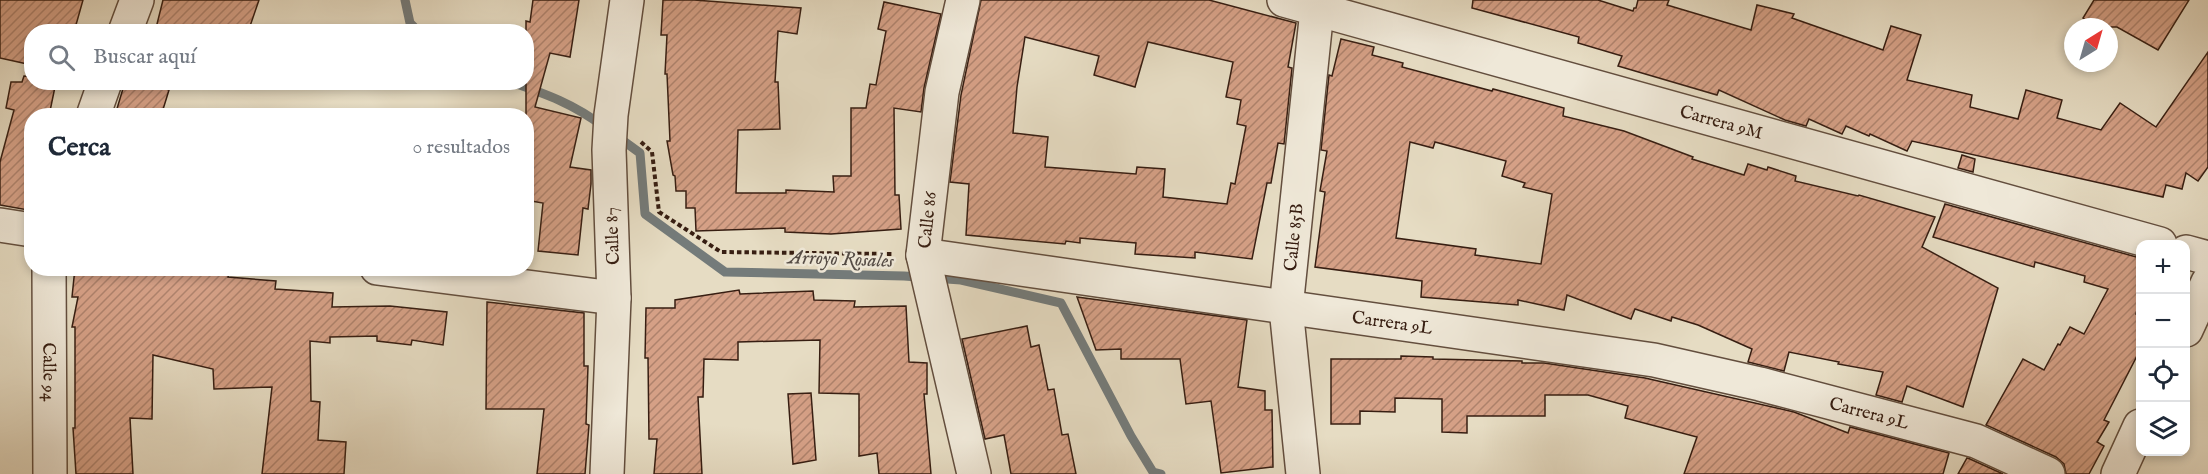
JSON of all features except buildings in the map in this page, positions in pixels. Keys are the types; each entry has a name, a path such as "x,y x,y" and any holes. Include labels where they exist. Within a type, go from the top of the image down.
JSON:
{"street":[{"path":"128,24 137,0"},
{"name":"Calle 87","path":"607,474 614,298 610,128 627,0"},
{"name":"Calle 86","path":"963,0 942,92 923,261 974,474"},
{"name":"Carrera 9M","path":"1284,0 1317,5 2146,240"},
{"name":"Calle 85B","path":"1307,472 1286,308 1317,5"},
{"path":"96,108 102,90"},
{"path":"0,225 24,229"},
{"path":"2190,253 2208,258"},
{"name":"Carrera 9L","path":"923,261 1286,308 1654,360 1760,384 1976,441 2048,474"},
{"name":"Calle 94","path":"49,276 50,474"},
{"path":"440,276 614,298"},
{"path":"2190,321 2208,282"},
{"path":"2118,474 2136,435"}],"path":[{"path":"610,128 652,152 659,212 721,252 923,261"}],"waterway":[{"name":"Arroyo Rosales","path":"405,0 411,24"},
{"name":"Arroyo Rosales","path":"533,90 582,112 604,127"},
{"name":"Arroyo Rosales","path":"618,137 640,153 645,214 725,272 904,276 961,280 1061,303 1131,436 1153,472 1161,474"}]}
